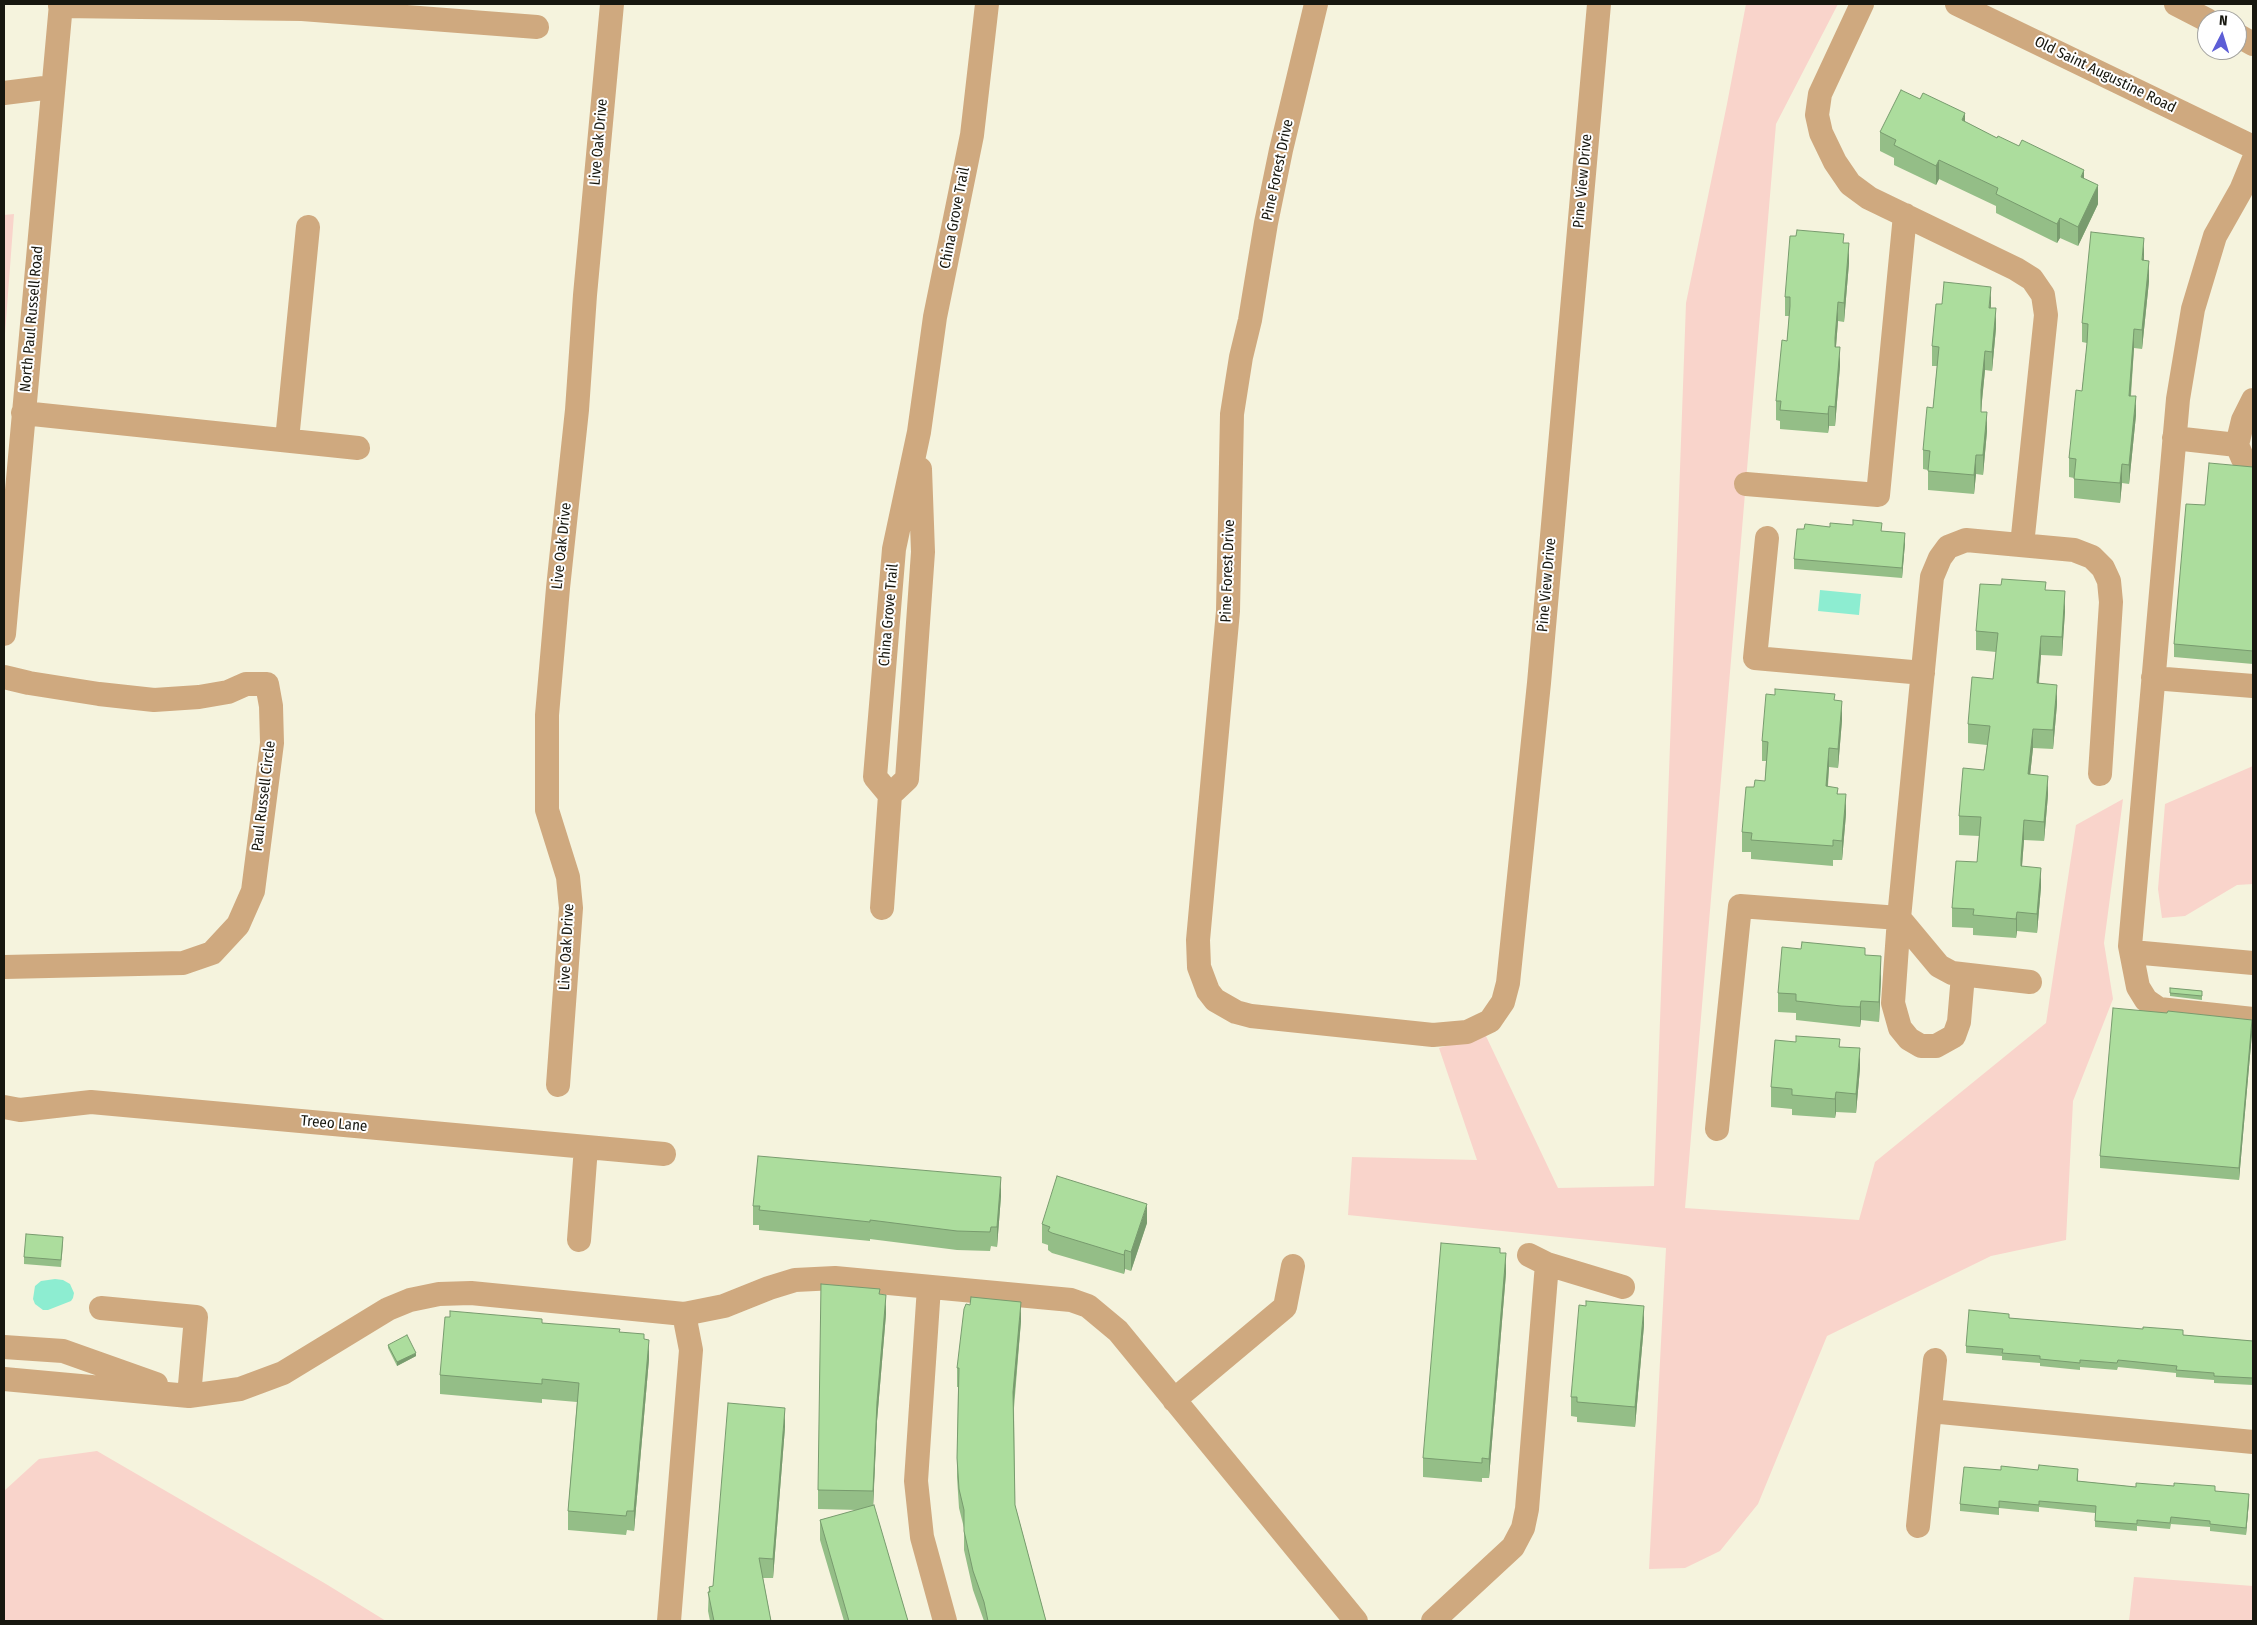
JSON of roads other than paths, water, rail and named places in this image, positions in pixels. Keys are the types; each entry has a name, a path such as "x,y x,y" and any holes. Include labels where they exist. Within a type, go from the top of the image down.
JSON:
{"street":[{"name":"Live Oak Drive","path":"558,1086 571,908 568,876 547,810 547,714 577,410 586,276 612,4"},
{"name":"China Grove Trail","path":"919,432 923,552 907,778 890,795 875,776 894,549 919,432 935,317 972,136 988,4"},
{"name":"Pine Forest Drive","path":"1316,4 1279,159 1232,414 1228,611 1198,940 1199,967 1208,991 1215,1000 1236,1012 1251,1016 1352,1027"},
{"name":"Pine View Drive","path":"1352,1027 1433,1036 1468,1032 1490,1021 1503,1002 1508,983 1539,683 1599,4"},
{"path":"1862,4 1820,94 1817,115 1821,133 1835,162 1850,184 1869,198 2016,269 2032,279 2043,295 2046,316 2022,546"},
{"name":"Old Saint Augustine Road","path":"1957,4 1994,12 2253,147"},
{"path":"60,5 303,6 537,27"},
{"name":"North Paul Russell Road","path":"4,634 60,5"},
{"path":"2181,5 2197,14"},
{"path":"4,93 52,87"},
{"path":"2253,161 2241,190 2216,236 2193,309 2178,399 2132,907 2132,952 2138,987 2146,1000 2159,1009 2253,1019"},
{"path":"1746,484 1878,495 1905,215"},
{"path":"288,440 308,227"},
{"path":"2253,402 2243,420 2237,445 2243,459 2253,466"},
{"path":"23,413 358,448"},
{"path":"2174,438 2237,445"},
{"path":"1767,538 1754,658 1923,673"},
{"path":"1964,975 1959,1022 1954,1036 1936,1046 1921,1046 1909,1039 1900,1028 1893,1003 1899,918 1932,577 1940,558 1948,547 1966,540 2074,550 2092,557 2103,568 2109,581 2111,602 2100,774"},
{"name":"Paul Russell Circle","path":"4,677 99,694 154,700 199,697 228,692 246,684 267,684 272,706 269,777 253,891 238,925 212,952 183,963 4,967"},
{"path":"2152,678 2253,686"},
{"path":"882,908 890,795"},
{"path":"1717,1129 1740,906 1899,918 1939,966 1952,973 2030,982"},
{"path":"2132,952 2253,963"},
{"name":"Treeo Lane","path":"4,1107 20,1110 91,1102 664,1154"},
{"path":"578,1240 586,1147"},
{"path":"1433,1621 1513,1547 1523,1528 1528,1509 1538,1259 1623,1287"},
{"path":"1174,1400 1284,1307 1293,1266"},
{"path":"4,1379 189,1396 240,1389 283,1373 388,1309 410,1300 439,1294 471,1293 684,1314 724,1306 795,1280 835,1278 1071,1300 1088,1306 1118,1331 1356,1621"},
{"path":"929,1287 916,1481 922,1537 945,1621"},
{"path":"101,1308 196,1317 189,1396"},
{"path":"669,1621 691,1350 684,1314"},
{"path":"4,1346 63,1351 189,1396"},
{"path":"79,1386 81,1358"},
{"path":"1918,1526 1935,1360"},
{"path":"1930,1412 2253,1442"}],"water":[{"path":"1820,590 1861,594 1859,615 1818,611"},
{"path":"63,1280 70,1284 74,1293 73,1298 71,1301 48,1310 43,1310 35,1304 33,1299 35,1286 41,1281"}]}
